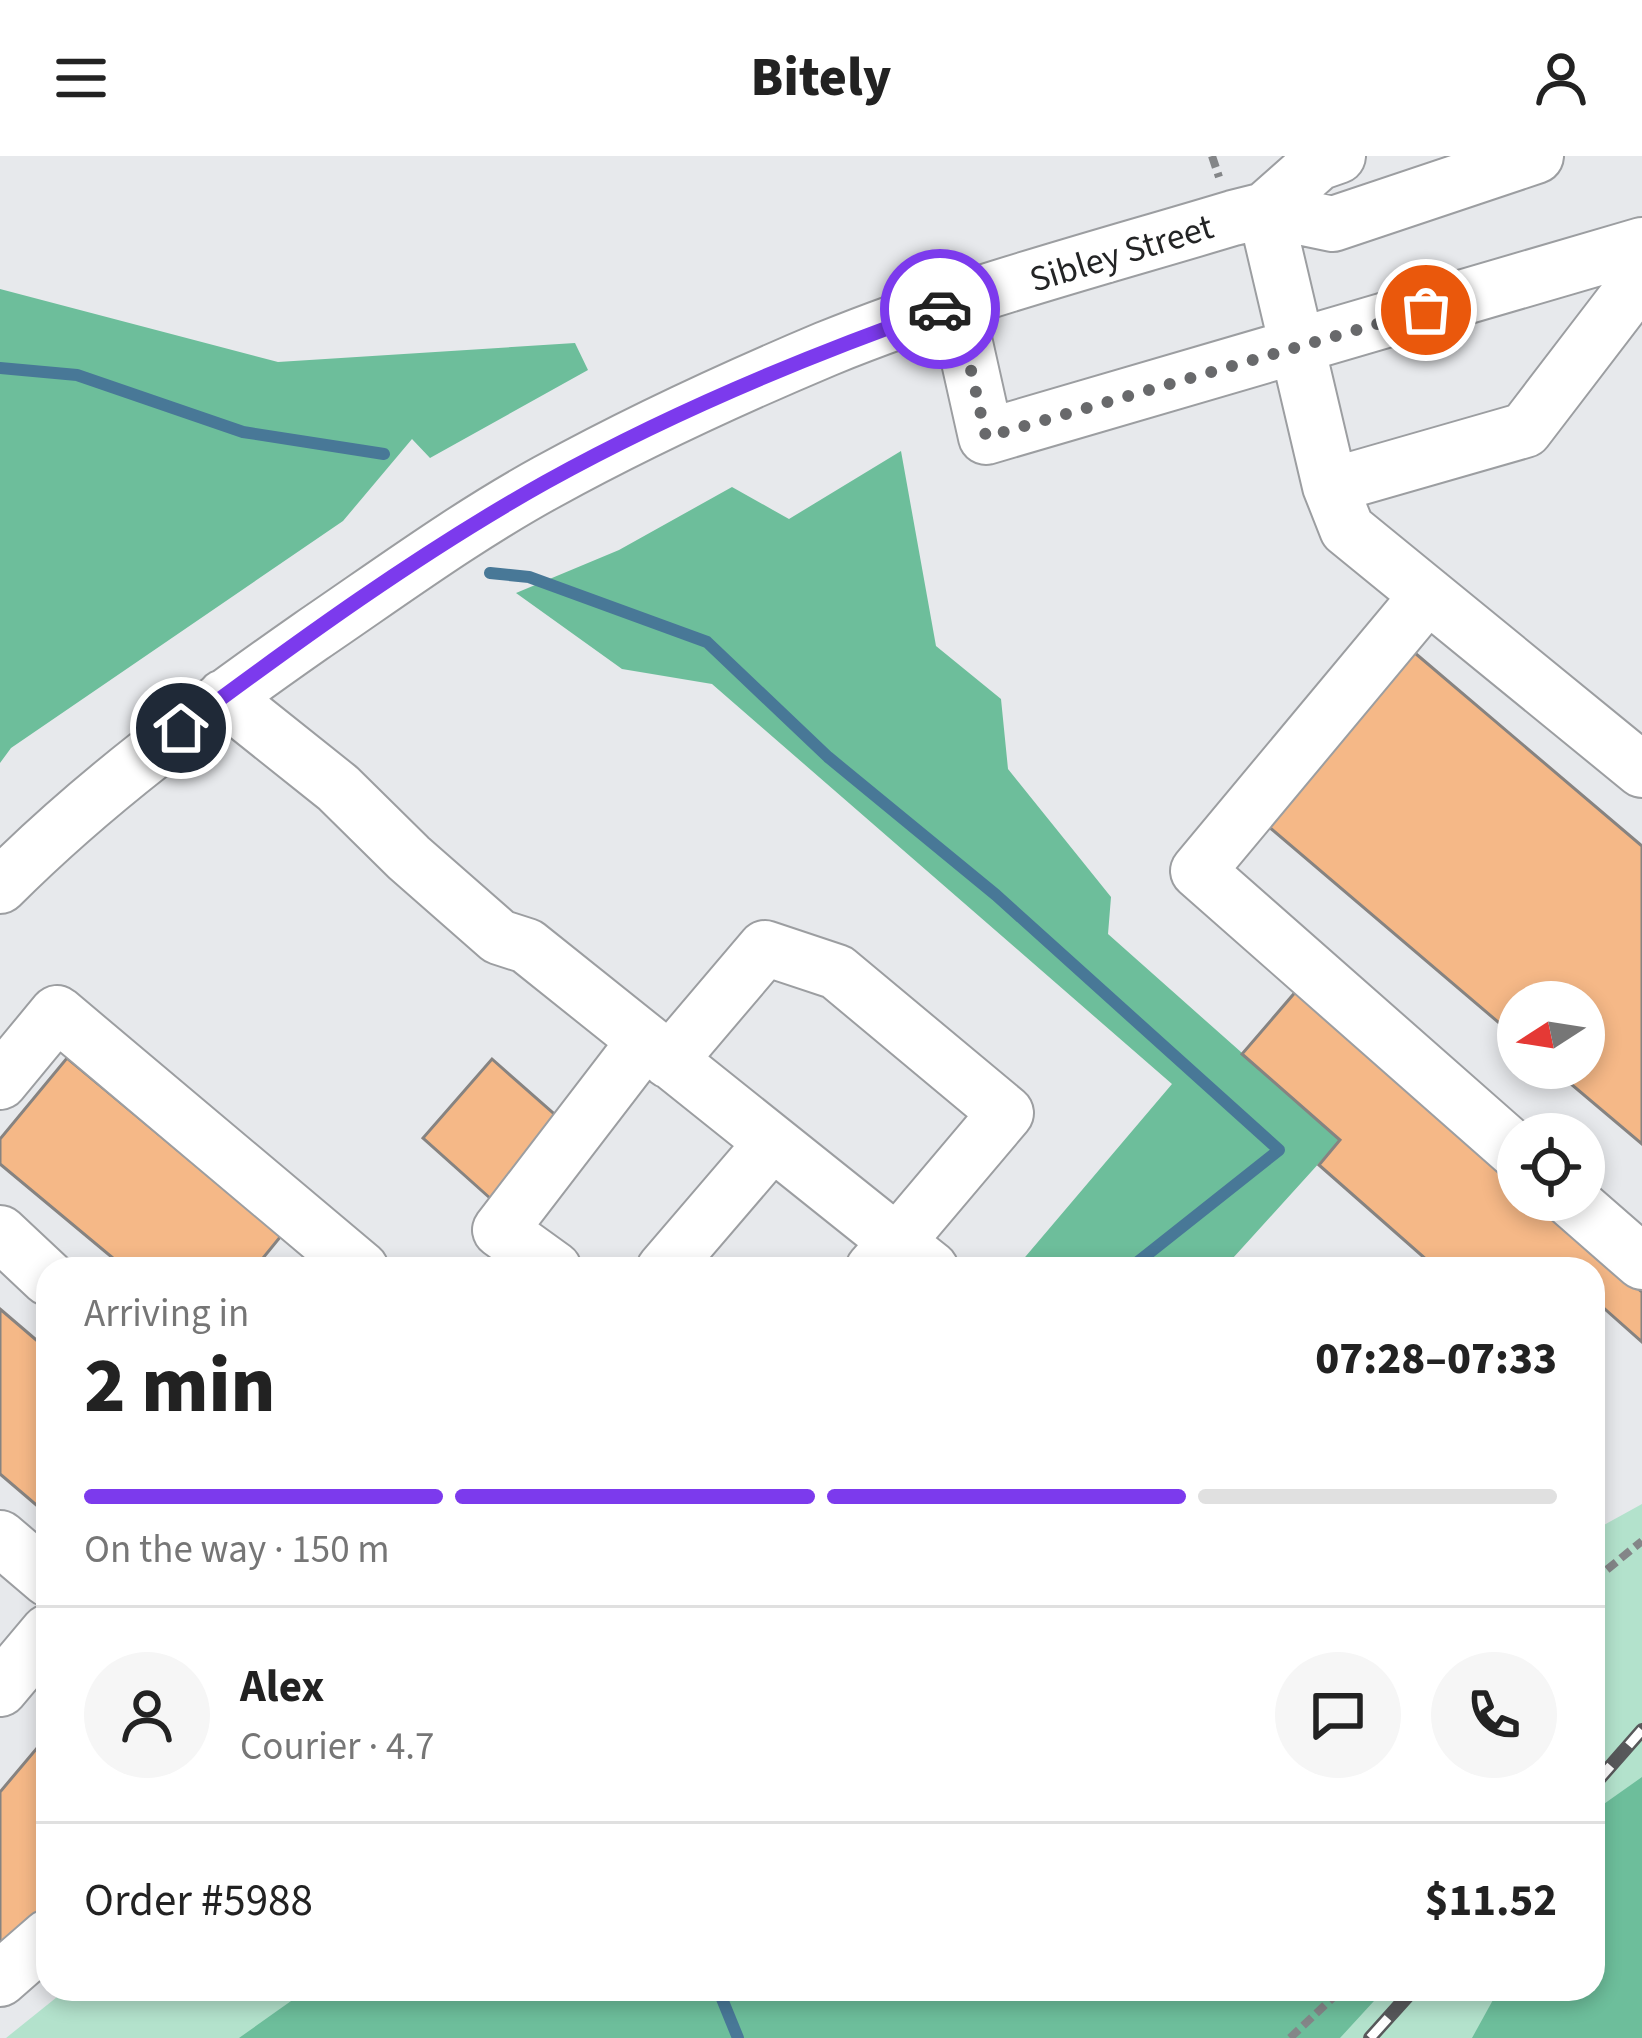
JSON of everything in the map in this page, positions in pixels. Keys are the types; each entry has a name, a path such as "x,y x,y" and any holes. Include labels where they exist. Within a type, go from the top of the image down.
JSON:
{"street":[{"name":"Sibley Street","path":"0,886 148,752 444,544 546,483 686,410 831,347 956,303 1265,210 1318,163 1338,156"},
{"name":"Sibley Street","path":"1265,210 1333,224 1536,156"},
{"path":"1265,210 1330,486 1347,530 1642,770"},
{"path":"956,303 986,437 1642,245"},
{"path":"1330,486 1525,430 1642,277"},
{"path":"1428,595 1198,871 1497,1134"},
{"path":"224,697 338,788 499,937 527,946 772,1143 898,1257"},
{"path":"537,1257 500,1230 657,1051 765,948 837,972 1006,1113 903,1257"},
{"path":"0,1082 57,1013 328,1257"},
{"path":"674,1257 772,1143"},
{"path":"1595,1221 1642,1262"},
{"path":"0,1233 36,1267"},
{"path":"0,1538 36,1566"},
{"path":"0,1689 36,1646"},
{"path":"0,1979 36,1948"}],"path":[{"path":"1605,1571 1642,1541"},
{"path":"1291,2038 1330,2001"}],"green space":[{"path":"0,289 278,362 575,343 588,370 430,458 412,439 343,521 11,748 0,763"},
{"path":"901,451 936,646 1001,699 1008,769 1111,897 1108,934 1340,1140 1234,1257 1025,1257 1172,1084 712,684 622,669 516,593 619,550 732,487 789,519"},
{"path":"1642,1504 1642,2038 6,2038 52,2001 1605,2001 1605,1524"},
{"path":"1642,1777 1642,2038 1472,2038 1492,2001 1605,2001 1605,1803"},
{"path":"291,2001 1374,2001 1340,2038 239,2038"}],"building":[{"path":"1402,642 1642,846 1642,1144 1577,1089 1605,1089 1605,981 1497,981 1497,1021 1255,815"},
{"path":"1298,989 1497,1164 1497,1221 1561,1221 1602,1257 1423,1257 1319,1165 1340,1140 1242,1054"},
{"path":"67,1058 281,1236 264,1257 112,1257 0,1164 0,1139"},
{"path":"492,1059 561,1120 491,1199 423,1138"},
{"path":"1605,1260 1642,1292 1642,1342 1605,1309"},
{"path":"0,1309 36,1340 36,1505 0,1474"},
{"path":"36,1749 36,1918 0,1961 0,1792"}],"waterway":[{"path":"0,368 77,375 243,432 384,454"},
{"path":"490,573 529,577 707,642 828,757 996,895 1279,1150 1144,1257"},
{"path":"723,2001 738,2038"}],"railway":[{"path":"1605,1772 1642,1730"},
{"path":"1370,2038 1403,2001"}],"way so far":[{"path":"940,309 956,303 986,437 1426,310"}],"route":[{"path":"181,728 444,544 546,483 686,410 831,347 940,309"}]}
